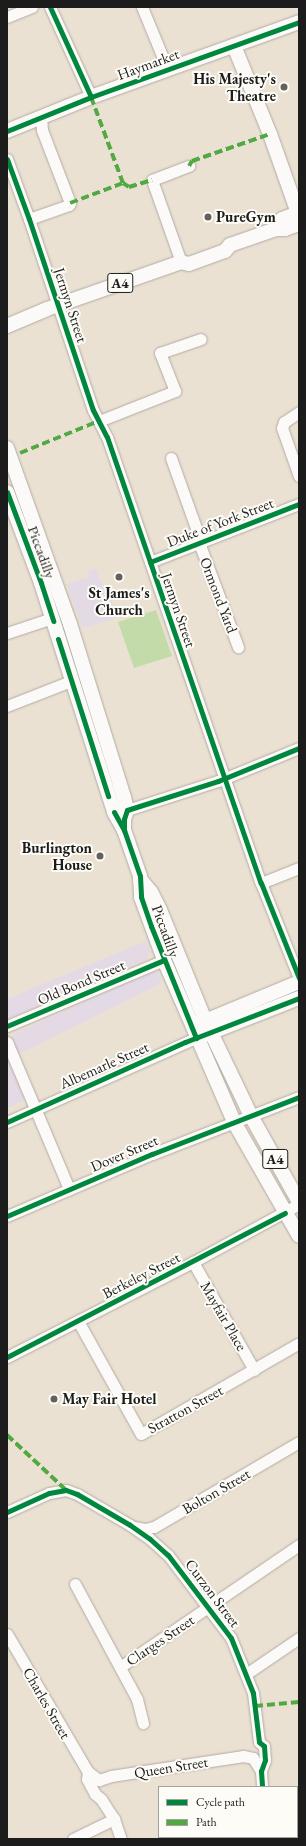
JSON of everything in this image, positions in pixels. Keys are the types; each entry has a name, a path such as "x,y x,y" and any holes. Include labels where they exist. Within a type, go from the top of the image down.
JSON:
{"main road":[{"name":"Haymarket","path":"7,132 91,97 299,22"},
{"path":"234,46 270,134 299,216"},
{"name":"A4","path":"7,326 181,262 184,256 223,242 230,245 276,229 285,229 299,216"},
{"name":"Piccadilly","path":"7,448 70,624 127,810 124,815 124,830"},
{"name":"Piccadilly","path":"7,492 41,583 114,812 124,830 140,879 141,896 164,960 195,1036 234,1122 299,1236"},
{"name":"Piccadilly","path":"140,879 151,892 160,910 208,1026 251,1116 299,1203"},
{"path":"208,1026 299,982"},
{"path":"195,1036 196,1026 208,1026 299,998"}],"street":[{"path":"7,17 32,7"},
{"path":"50,7 91,97"},
{"path":"142,7 168,70"},
{"path":"29,219 69,205 70,203 42,130 41,117"},
{"name":"Jermyn Street","path":"7,159 99,421 107,437 261,883 299,978"},
{"path":"181,262 152,180 189,166"},
{"path":"99,421 175,391 160,353 201,339"},
{"path":"299,412 284,422 282,428 299,476"},
{"name":"Ormond Yard","path":"171,458 201,542 201,548 238,648"},
{"name":"Duke of York Street","path":"150,562 299,504"},
{"path":"7,633 52,618"},
{"path":"7,706 71,681"},
{"path":"127,810 226,778 299,748"},
{"path":"261,883 299,868"},
{"name":"Old Bond Street","path":"7,1026 164,960"},
{"name":"Albemarle Street","path":"7,1122 195,1036"},
{"path":"7,1042 69,1189"},
{"name":"Dover Street","path":"7,1216 152,1154 299,1097"},
{"name":"Berkeley Street","path":"7,1357 193,1262 299,1203"},
{"name":"Mayfair Place","path":"193,1262 254,1370"},
{"name":"Stratton Street","path":"78,1321 141,1434 299,1343"},
{"name":"Bolton Street","path":"130,1525 139,1529 154,1527 299,1442"},
{"name":"Curzon Street","path":"7,1512 49,1494 66,1490 77,1494 130,1525 150,1539 168,1555 231,1638 246,1674 254,1700 259,1742 264,1746 265,1760 261,1771 262,1786"},
{"name":"Clarges Street","path":"120,1667 209,1608 299,1545"},
{"path":"75,1584 137,1699 143,1723"},
{"name":"Charles Street","path":"7,1634 88,1772 99,1780"},
{"path":"246,1674 299,1638"},
{"name":"Queen Street","path":"99,1780 111,1776 242,1756 250,1752 259,1742"},
{"path":"242,1756 253,1758 261,1771"},
{"name":"Charles Street","path":"88,1772 87,1779 95,1794 114,1819 121,1839"},
{"path":"99,1780 100,1799"},
{"path":"73,1839 114,1819"}],"shaded area":[{"path":"96,568 106,598 110,597 117,618 82,628 67,584 89,577 87,571"},
{"path":"146,941 150,951 147,959 7,1019 7,999"},
{"path":"153,971 158,973 162,983 19,1054 12,1040 14,1034"},
{"path":"7,1056 25,1100 7,1108"}],"green space":[{"path":"156,610 172,656 134,668 118,622"}],"marked path":[{"path":"91,97 123,183"},
{"path":"189,166 192,161 270,134"},
{"path":"123,183 129,187 152,180"},
{"path":"70,203 123,183"},
{"path":"20,453 99,421"},
{"path":"7,1435 66,1490"},
{"path":"255,1706 299,1702"}],"cycle path":[{"path":"50,7 91,97"},
{"path":"7,131 91,97 299,22"},
{"path":"7,159 29,219 93,410 107,437 261,883 299,978"},
{"path":"7,492 41,583 53,621"},
{"path":"150,562 299,504"},
{"path":"58,639 108,796"},
{"path":"124,830 124,819 127,810 218,781 299,748"},
{"path":"114,812 124,830 140,876 141,897 151,926 196,1038"},
{"path":"7,1026 164,960"},
{"path":"7,1122 185,1042 299,998"},
{"path":"7,1216 152,1154 299,1097"},
{"path":"7,1357 285,1213"},
{"path":"7,1512 49,1493 66,1490 77,1494 130,1525 150,1539 168,1555 231,1638 253,1693 259,1742 264,1746 265,1760 261,1771 262,1786"}],"place":[{"name":"His Majesty's Theatre","path":"284,87"},
{"name":"PureGym","path":"208,217"},
{"name":"St James's Church","path":"119,577"},
{"name":"Burlington House","path":"100,856"},
{"name":"May Fair Hotel","path":"54,1399"}]}
